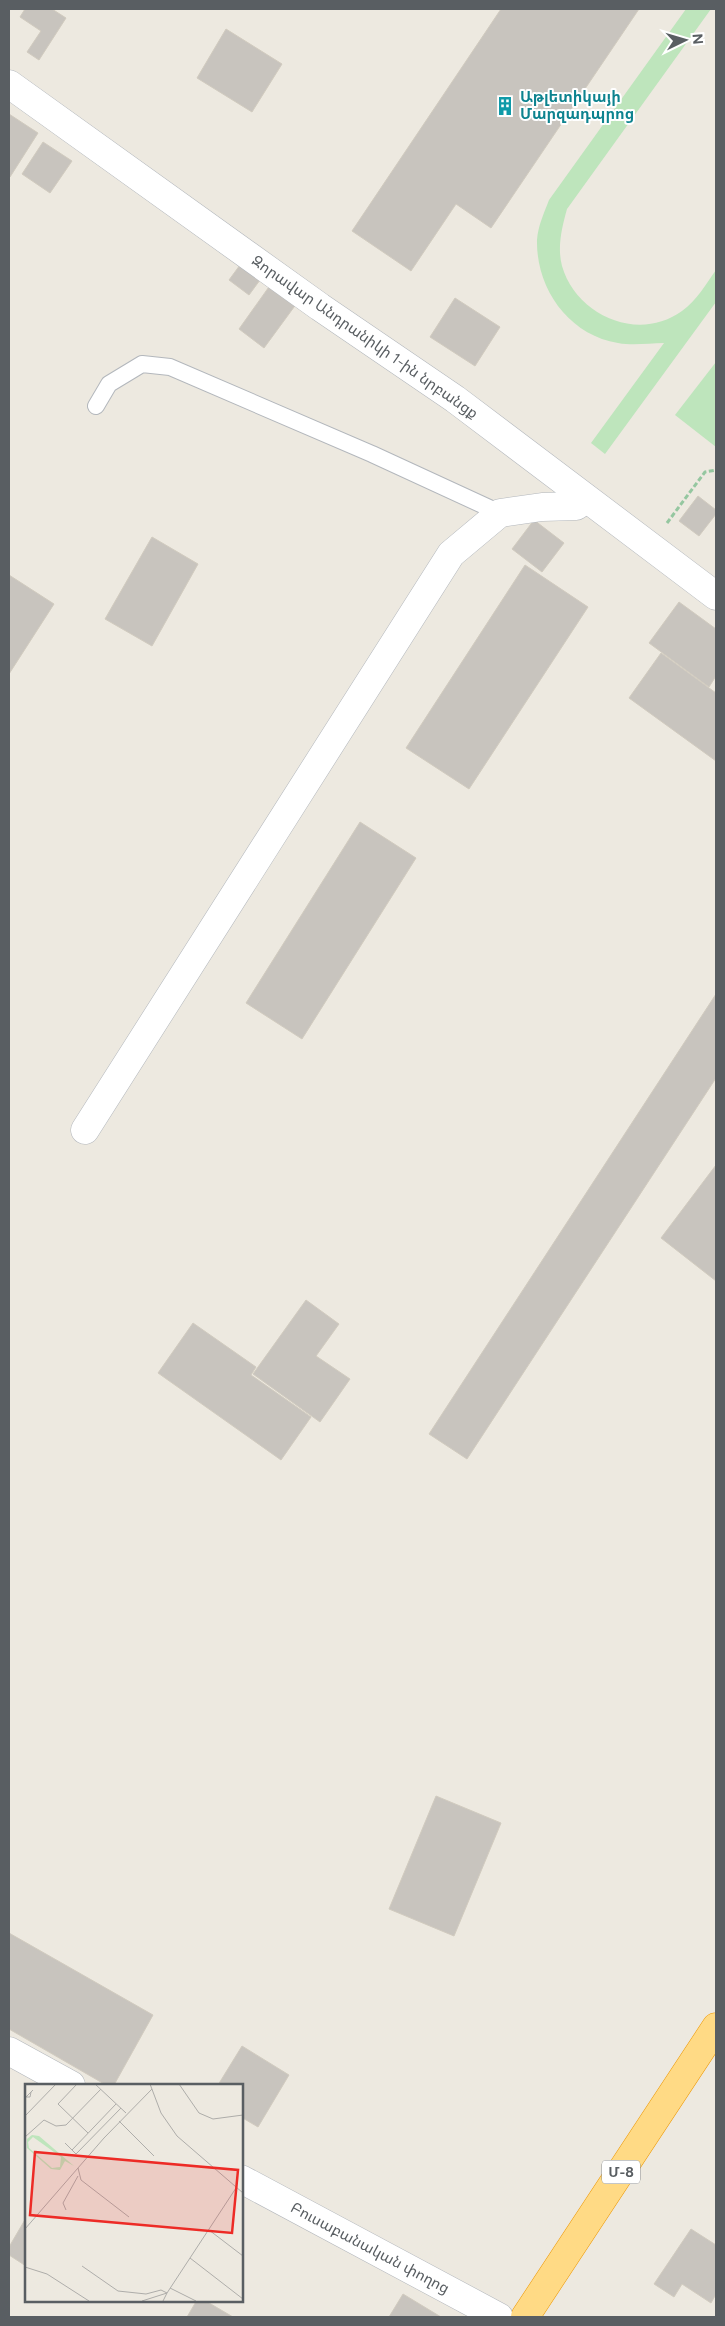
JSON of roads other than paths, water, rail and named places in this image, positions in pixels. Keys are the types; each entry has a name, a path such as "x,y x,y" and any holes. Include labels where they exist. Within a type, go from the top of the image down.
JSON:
{"highway":[{"name":"Մ-8","path":"526,2317 716,2027"}],"street":[{"name":"Զորավար Անդրանիկի 1-ին նրբանցք","path":"9,84 320,307 455,399 716,596"},
{"path":"85,1130 451,554 500,513 576,506 586,499"},
{"path":"11,2057 69,2084"},
{"name":"Բուսաբանական փողոց","path":"242,2179 499,2317"}],"lane":[{"path":"96,406 109,384 142,364 170,366 372,454 500,513"}],"place":[{"name":"Աթլետիկայի Մարզադպրոց","path":"505,106"}]}
